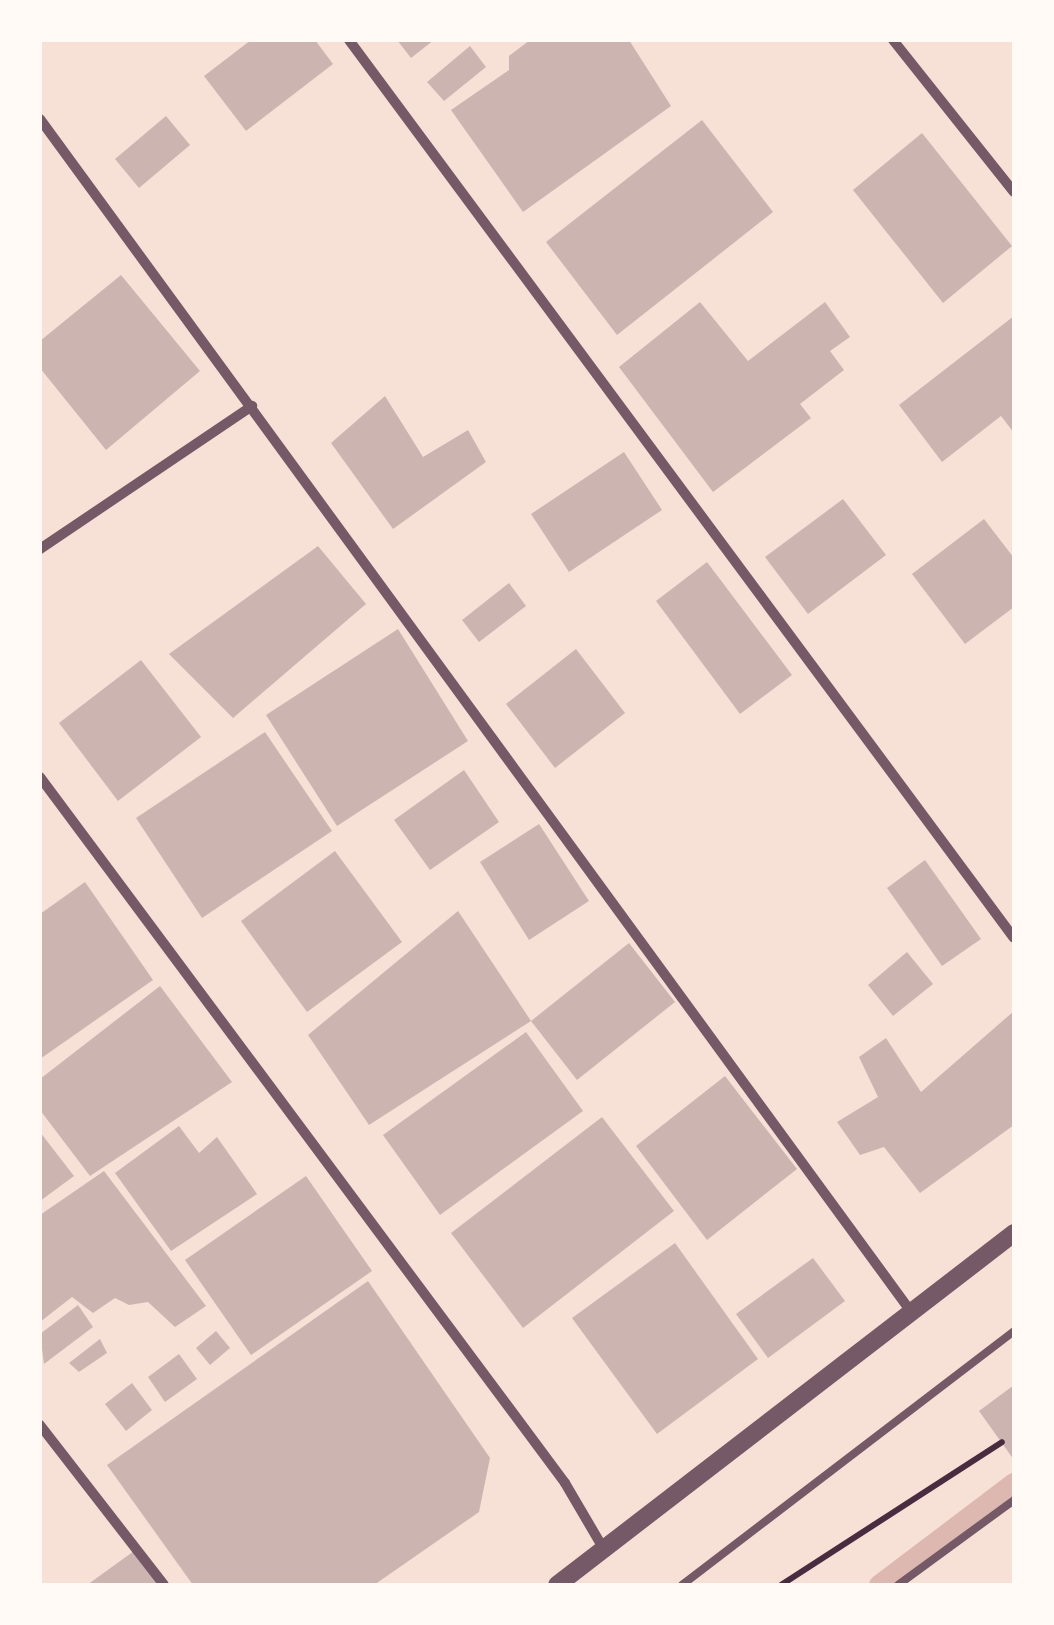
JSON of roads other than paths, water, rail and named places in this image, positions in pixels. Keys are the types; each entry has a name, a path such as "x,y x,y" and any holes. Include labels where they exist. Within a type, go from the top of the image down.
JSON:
{"street":[{"path":"349,40 1014,938"},
{"path":"893,40 1014,192"},
{"path":"40,118 910,1310"},
{"path":"40,548 252,406"},
{"path":"40,777 565,1483 602,1546"},
{"path":"557,1585 602,1546 1014,1232"},
{"path":"40,1425 164,1585"}],"lane":[{"path":"682,1585 1014,1331"},
{"path":"898,1585 1014,1500"}],"waterway":[{"path":"879,1585 1014,1483"}]}
